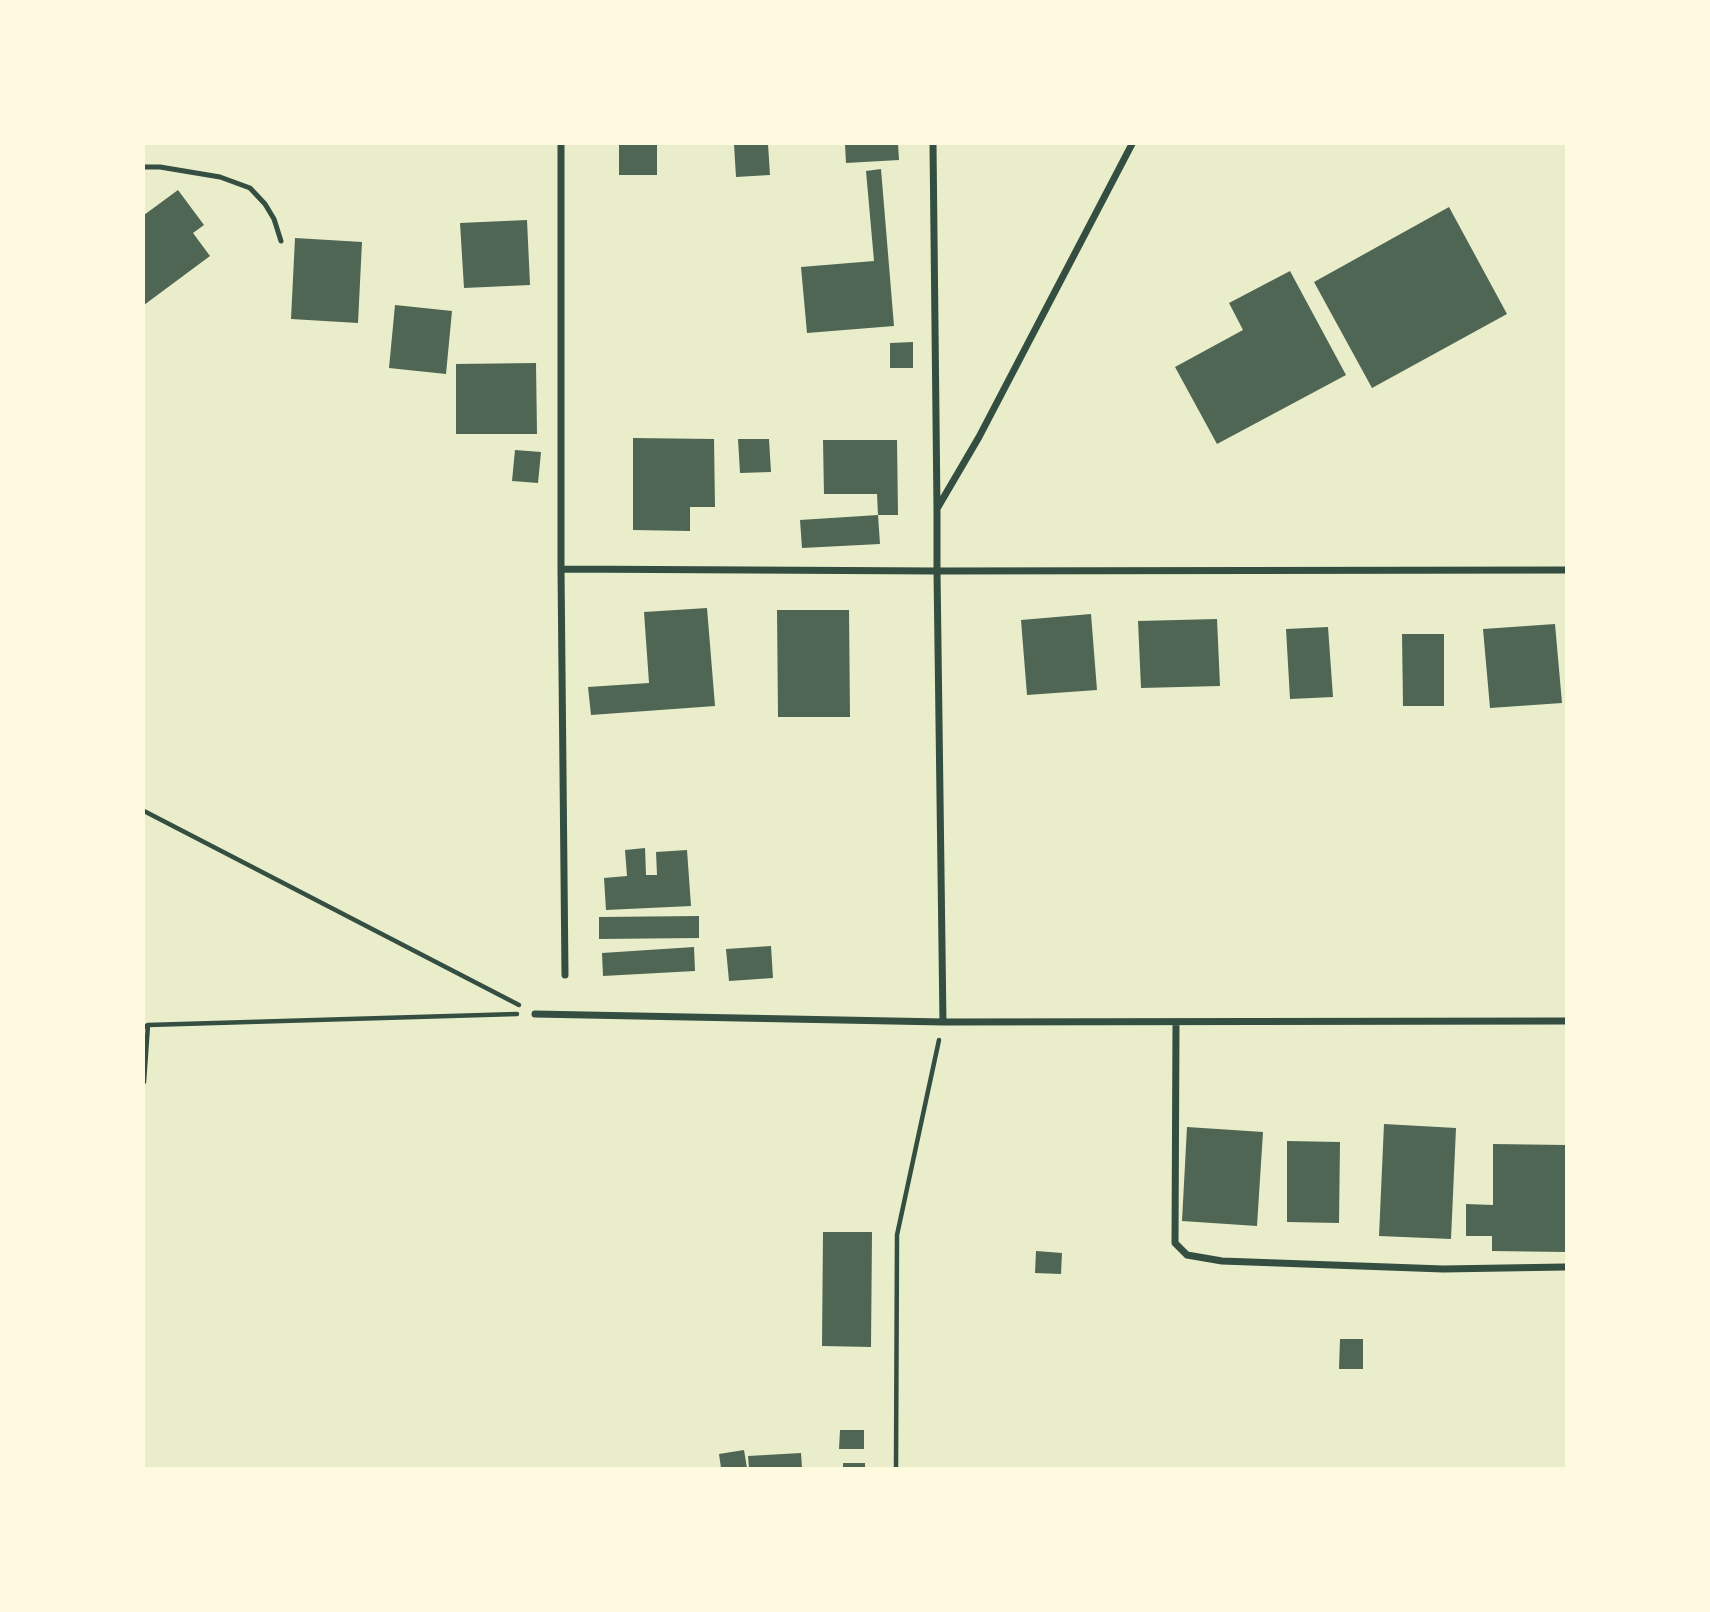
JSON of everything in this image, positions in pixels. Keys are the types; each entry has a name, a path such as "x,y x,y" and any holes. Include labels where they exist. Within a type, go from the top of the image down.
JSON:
{"street":[{"path":"561,144 565,975"},
{"path":"933,144 943,1022"},
{"path":"937,509 979,437 1132,144"},
{"path":"561,569 1566,570"},
{"path":"536,1014 943,1022 1566,1021"},
{"path":"1176,1022 1175,1243 1186,1255 1222,1261 1443,1269 1565,1267"}],"lane":[{"path":"144,167 220,177 250,188 274,219 281,241"}],"path":[{"path":"144,811 536,1014"},
{"path":"144,1082 146,1026 536,1014"},
{"path":"896,1468 897,1235 943,1022"}],"building":[{"path":"619,144 657,144 657,175 619,175"},
{"path":"734,144 768,144 770,175 736,177"},
{"path":"845,144 898,144 899,160 846,163"},
{"path":"881,169 894,326 807,333 801,267 874,261 866,171"},
{"path":"178,190 204,225 193,233 210,256 144,305 144,215"},
{"path":"1449,207 1507,314 1372,388 1314,282"},
{"path":"527,220 530,285 464,288 460,223"},
{"path":"295,238 362,242 358,323 291,319"},
{"path":"1290,271 1346,375 1217,444 1175,367 1243,330 1229,303"},
{"path":"395,305 452,311 446,374 389,368"},
{"path":"913,342 913,368 890,368 890,343"},
{"path":"536,363 537,434 456,434 456,364"},
{"path":"633,438 714,439 715,507 690,507 690,531 633,530"},
{"path":"738,439 769,439 771,472 740,473"},
{"path":"823,440 897,440 898,515 878,515 877,494 824,494"},
{"path":"515,450 541,452 538,483 512,481"},
{"path":"878,515 880,544 802,548 800,520"},
{"path":"707,608 715,706 591,715 588,687 649,683 644,612"},
{"path":"777,610 849,610 850,717 778,717"},
{"path":"1091,614 1097,690 1027,695 1021,620"},
{"path":"1217,619 1220,686 1141,688 1138,621"},
{"path":"1555,624 1562,703 1490,708 1483,629"},
{"path":"1328,627 1333,697 1290,699 1286,629"},
{"path":"1402,634 1444,634 1444,706 1403,706"},
{"path":"645,848 646,875 657,875 656,852 687,850 691,906 606,910 604,878 627,876 625,850"},
{"path":"699,916 699,938 599,939 599,917"},
{"path":"771,946 773,978 729,981 726,949"},
{"path":"694,947 695,971 603,976 602,953"},
{"path":"1384,1124 1456,1128 1451,1239 1379,1236"},
{"path":"1187,1127 1263,1132 1257,1226 1182,1221"},
{"path":"1287,1141 1340,1142 1339,1223 1287,1222"},
{"path":"1493,1144 1566,1145 1566,1252 1492,1251 1492,1236 1466,1236 1466,1204 1493,1205"},
{"path":"823,1232 872,1232 871,1347 822,1346"},
{"path":"1036,1251 1062,1253 1061,1274 1035,1273"},
{"path":"1340,1339 1363,1339 1363,1369 1339,1369"},
{"path":"840,1430 864,1430 864,1449 839,1449"},
{"path":"744,1450 747,1468 721,1468 719,1454"},
{"path":"801,1453 802,1468 749,1468 748,1456"},
{"path":"843,1463 865,1463 865,1468 843,1468"}]}
